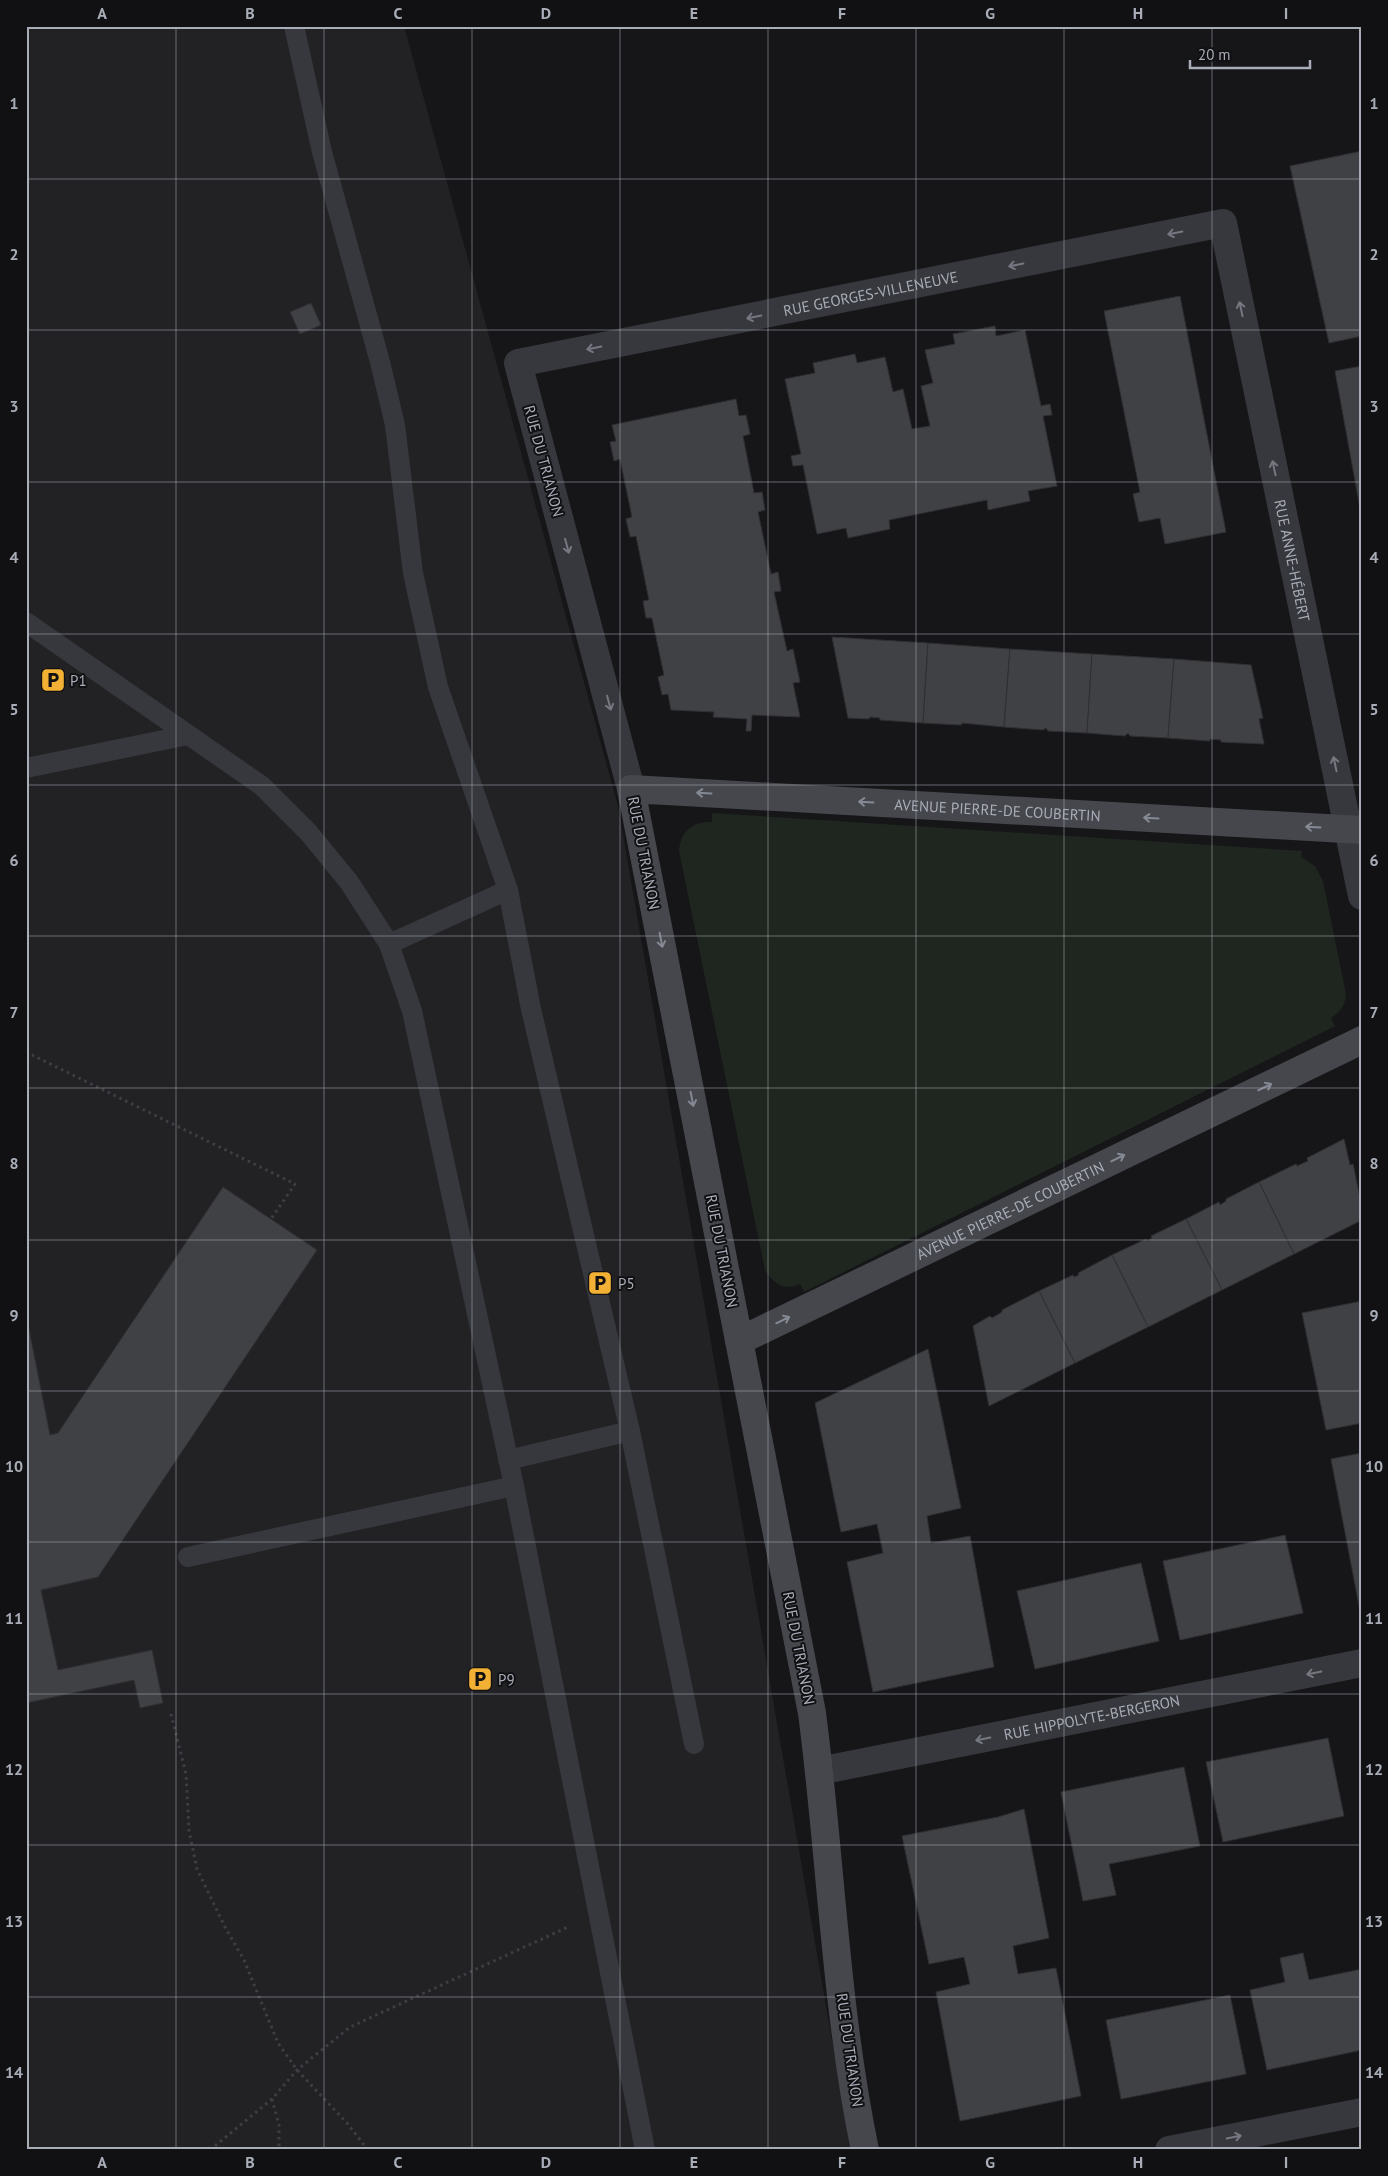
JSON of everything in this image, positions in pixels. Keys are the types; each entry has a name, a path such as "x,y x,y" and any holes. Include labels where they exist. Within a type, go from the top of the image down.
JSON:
{"street":[{"name":"RUE GEORGES-VILLENEUVE","path":"518,364 1223,223"},
{"name":"RUE ANNE-HÉBERT","path":"1223,223 1356,829 1362,896"},
{"name":"RUE DU TRIANON","path":"518,364 632,789 812,1712 820,1771 842,2001 866,2150"},
{"name":"AVENUE PIERRE-DE COUBERTIN","path":"632,789 1356,829"},
{"name":"AVENUE PIERRE-DE COUBERTIN","path":"739,1341 1362,1040"},
{"name":"RUE HIPPOLYTE-BERGERON","path":"820,1771 1362,1663"},
{"path":"1169,2150 1362,2112"}],"lane":[{"path":"294,26 322,152 380,362 395,425 413,573 438,687 508,890 531,1010 630,1431 694,1744"},
{"path":"26,622 262,786 309,833 349,882 389,944 412,1011 514,1486 645,2150"},
{"path":"26,768 188,735"},
{"path":"389,944 508,890"},
{"path":"508,1460 630,1431"},
{"path":"188,1557 514,1486"}],"path":[{"path":"26,1052 295,1184 271,1219"},
{"path":"171,1714 186,1774 189,1831 197,1869 225,1927 244,1960 278,2043 297,2070 347,2123 368,2150"},
{"path":"211,2149 272,2099 297,2070 350,2027 598,1913"},
{"path":"272,2099 279,2125 279,2150"}],"shaded area":[{"path":"26,26 404,26 618,806 851,2150 26,2150"},
{"path":"712,813 1302,851 1301,857 1315,866 1323,881 1346,994 1345,1002 1340,1010 1331,1018 1335,1026 804,1292 800,1284 785,1287 771,1279 765,1270 679,851 685,833 693,825 712,822"}],"building":[{"path":"1362,151 1362,336 1329,343 1290,166"},
{"path":"1180,296 1226,532 1165,544 1160,518 1139,522 1133,494 1140,492 1104,311"},
{"path":"311,303 321,325 300,334 290,312"},
{"path":"995,326 996,336 1025,330 1041,406 1050,404 1052,415 1043,416 1057,486 1028,491 1030,501 988,510 987,500 889,520 890,529 848,538 846,528 817,534 803,465 793,466 791,456 801,454 785,379 815,373 813,363 855,354 857,363 885,357 893,392 903,389 912,429 930,426 921,386 933,383 925,350 955,344 953,334"},
{"path":"1362,366 1362,519 1335,371"},
{"path":"736,399 739,416 746,415 750,434 743,436 754,493 762,492 765,510 758,512 771,574 778,572 781,591 774,592 787,651 793,649 800,682 793,683 800,717 752,715 751,731 746,731 747,719 713,717 714,712 671,710 668,694 662,695 658,677 664,675 652,618 646,618 643,601 649,600 636,536 630,537 626,519 632,517 620,459 614,461 610,442 616,441 612,425"},
{"path":"832,637 928,643 923,723 880,720 880,718 870,717 869,719 848,718"},
{"path":"928,643 1010,649 1004,727 962,723 961,725 923,723"},
{"path":"1010,649 1092,654 1087,733 1048,731 1046,728 1043,730 1004,727"},
{"path":"1092,654 1174,659 1168,738 1130,736 1128,733 1125,736 1087,733"},
{"path":"1174,659 1251,665 1263,718 1259,719 1264,744 1221,742 1221,740 1210,739 1210,741 1168,738"},
{"path":"1344,1139 1350,1165 1353,1164 1362,1208 1362,1220 1294,1254 1259,1182 1296,1164 1297,1166 1308,1161 1307,1158"},
{"path":"1259,1182 1294,1254 1222,1290 1186,1219 1219,1202 1220,1205 1226,1199"},
{"path":"223,1187 317,1250 98,1577 41,1590 58,1670 152,1650 163,1703 140,1708 134,1680 26,1703 26,1314 50,1435 58,1433"},
{"path":"1186,1219 1222,1290 1148,1327 1112,1255 1146,1239 1147,1241 1152,1238 1151,1236"},
{"path":"1112,1255 1148,1327 1075,1363 1039,1291 1073,1275 1074,1277 1079,1275 1078,1273"},
{"path":"1039,1291 1075,1363 989,1406 973,1326 990,1316 992,1318 1002,1312 1002,1310"},
{"path":"1362,1301 1362,1423 1326,1430 1302,1313"},
{"path":"928,1349 961,1508 927,1516 931,1543 970,1536 994,1667 873,1692 847,1562 883,1553 877,1524 841,1532 815,1403"},
{"path":"1362,1453 1362,1611 1360,1611 1331,1459"},
{"path":"1285,1535 1303,1613 1180,1640 1163,1561"},
{"path":"1141,1563 1159,1641 1035,1669 1017,1591"},
{"path":"1328,1738 1344,1816 1223,1842 1206,1762"},
{"path":"1184,1767 1200,1846 1109,1864 1116,1895 1083,1901 1061,1792"},
{"path":"1024,1809 1049,1938 1013,1946 1018,1974 1056,1968 1081,2096 960,2121 936,1992 970,1984 964,1957 929,1964 902,1836 998,1817"},
{"path":"1303,1953 1309,1980 1362,1969 1362,2050 1267,2070 1250,1990 1285,1982 1280,1958"},
{"path":"1230,1995 1246,2074 1121,2099 1106,2020"}],"place":[{"name":"P1","path":"53,680"},
{"name":"P5","path":"600,1283"},
{"name":"P9","path":"480,1679"}]}
